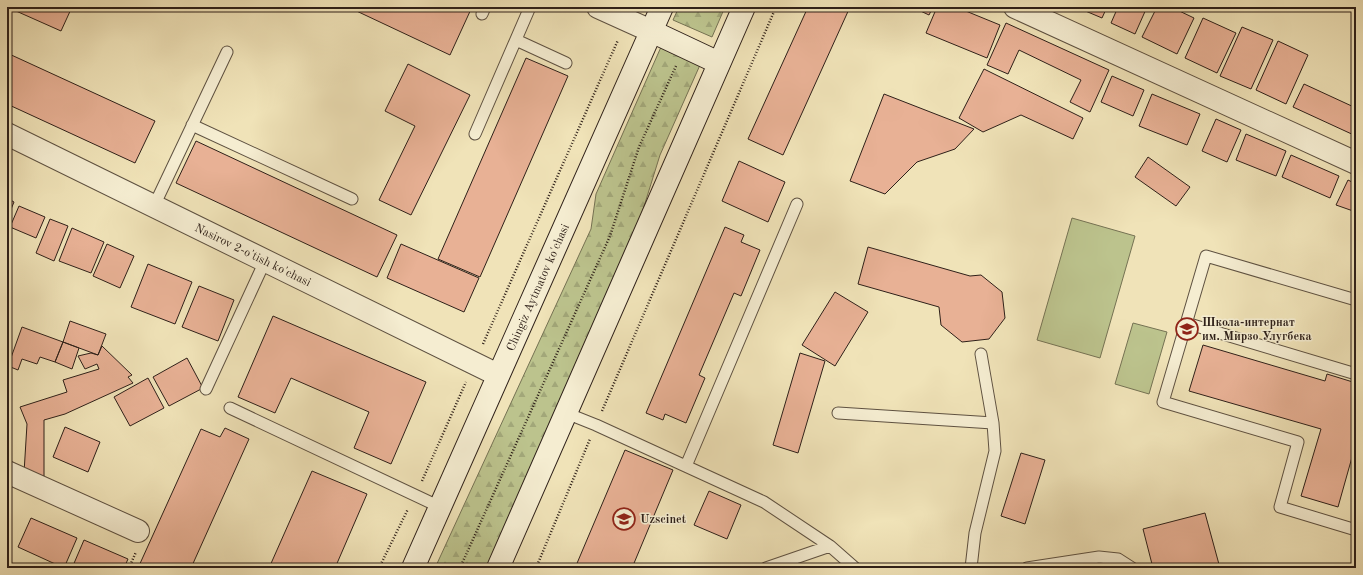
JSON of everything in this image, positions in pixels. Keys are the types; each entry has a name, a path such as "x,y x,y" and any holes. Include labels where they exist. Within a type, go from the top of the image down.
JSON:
{"main road":[{"path":"598,7 651,30 719,63"},
{"name":"Chingiz Aytmatov ko'chasi","path":"413,568 662,7"},
{"path":"498,568 744,7"},
{"path":"1015,7 1356,163"},
{"name":"Nasirov 2-o'tish ko'chasi","path":"7,134 498,375"},
{"path":"7,472 138,531"}],"lane":[{"path":"475,134 530,7"},
{"path":"516,40 566,64"},
{"path":"154,206 227,52"},
{"path":"192,125 352,199"},
{"path":"686,466 797,204"},
{"path":"1356,300 1206,256 1163,402 1298,442 1280,507 1356,530"},
{"path":"206,389 265,261"},
{"path":"1186,323 1356,374"},
{"path":"972,568 976,533 995,451 993,423 981,354"},
{"path":"230,408 440,506"},
{"path":"566,413 596,425 764,502 830,546 855,568"},
{"path":"838,413 993,423"},
{"path":"766,568 830,546"},
{"path":"1027,568 1099,557 1118,559 1132,568"}],"path":[{"path":"536,568 776,7"},
{"path":"379,568 415,495 627,20"},
{"path":"460,568 610,236 640,147 677,63"}],"green space":[{"path":"679,7 725,7 712,37 673,20"},
{"path":"661,47 700,65 660,155 636,232 487,568 435,568 591,229 596,194"},
{"path":"1072,218 1135,236 1100,358 1037,340"},
{"path":"1133,323 1167,332 1149,394 1115,384"}],"building":[{"path":"7,7 72,7 61,31"},
{"path":"348,7 472,7 450,55"},
{"path":"808,7 850,7 783,155 748,139"},
{"path":"912,7 933,7 929,15"},
{"path":"937,7 956,7 1000,25 987,58 926,33"},
{"path":"1076,7 1107,7 1102,18"},
{"path":"1118,7 1147,7 1135,34 1111,23"},
{"path":"1157,7 1171,7 1194,18 1177,54 1142,37"},
{"path":"1203,18 1236,33 1217,73 1185,58"},
{"path":"1006,23 1109,70 1090,112 1070,102 1081,80 1019,50 1008,74 987,65"},
{"path":"1242,27 1273,40 1251,89 1220,76"},
{"path":"1278,41 1308,55 1286,104 1256,90"},
{"path":"7,53 155,121 135,163 7,104"},
{"path":"526,58 568,76 480,277 438,259"},
{"path":"408,64 470,95 411,215 379,200 415,126 385,111"},
{"path":"984,69 1083,118 1073,139 1021,115 983,132 959,118"},
{"path":"1112,76 1144,90 1133,116 1101,102"},
{"path":"1304,84 1356,108 1356,136 1293,107"},
{"path":"884,94 974,129 955,149 917,162 885,194 850,181"},
{"path":"1152,94 1200,114 1187,145 1139,126"},
{"path":"1216,119 1241,130 1227,162 1202,151"},
{"path":"1246,134 1286,151 1276,176 1236,160"},
{"path":"196,141 397,235 377,277 176,183"},
{"path":"1291,155 1339,176 1330,198 1282,177"},
{"path":"1148,157 1190,187 1176,206 1135,177"},
{"path":"739,161 785,182 768,222 722,201"},
{"path":"1348,180 1356,184 1356,212 1336,205"},
{"path":"7,198 14,202 7,219"},
{"path":"19,206 45,217 36,238 10,227"},
{"path":"50,219 68,226 54,261 36,253"},
{"path":"725,227 744,235 741,242 760,250 741,296 734,293 699,375 705,378 686,423 665,414 663,420 646,413"},
{"path":"72,228 104,242 91,273 59,261"},
{"path":"107,244 134,256 120,288 93,276"},
{"path":"401,244 479,278 464,312 387,278"},
{"path":"868,247 970,276 981,275 1002,292 1005,318 989,339 962,342 941,325 939,307 858,284"},
{"path":"148,264 192,282 175,324 131,307"},
{"path":"199,286 234,300 218,341 182,327"},
{"path":"835,292 868,312 835,366 802,345"},
{"path":"273,316 426,382 391,464 354,448 369,412 291,378 275,413 238,397"},
{"path":"70,321 106,334 98,355 63,342"},
{"path":"22,327 63,342 55,362 40,357 37,364 22,359 18,370 8,366"},
{"path":"63,342 79,348 72,369 55,362"},
{"path":"1203,345 1325,381 1327,374 1356,383 1356,443 1338,507 1301,496 1321,429 1189,391"},
{"path":"102,346 132,375 128,377 133,383 65,414 44,420 44,476 24,473 27,424 20,407 67,392 63,380 99,369 97,364 85,369 78,356 91,353 98,355"},
{"path":"800,353 825,361 798,453 773,445"},
{"path":"187,358 203,388 169,406 153,377"},
{"path":"148,378 164,408 130,426 114,397"},
{"path":"65,427 100,442 88,472 53,457"},
{"path":"225,428 249,439 191,568 138,568 201,429 220,437"},
{"name":"Uzscinet","path":"625,450 673,470 632,568 575,568"},
{"path":"1021,453 1045,460 1025,524 1001,516"},
{"path":"312,471 367,494 335,568 269,568"},
{"path":"709,491 741,505 727,539 694,525"},
{"path":"1205,513 1220,568 1153,568 1143,529"},
{"path":"31,518 77,538 64,568 18,547"},
{"path":"84,540 128,559 124,568 72,568"}],"place":[{"name":"Школа-интернат им. Мирзо Улугбека","path":"1187,329"},
{"name":"Uzscinet","path":"624,519"}]}
